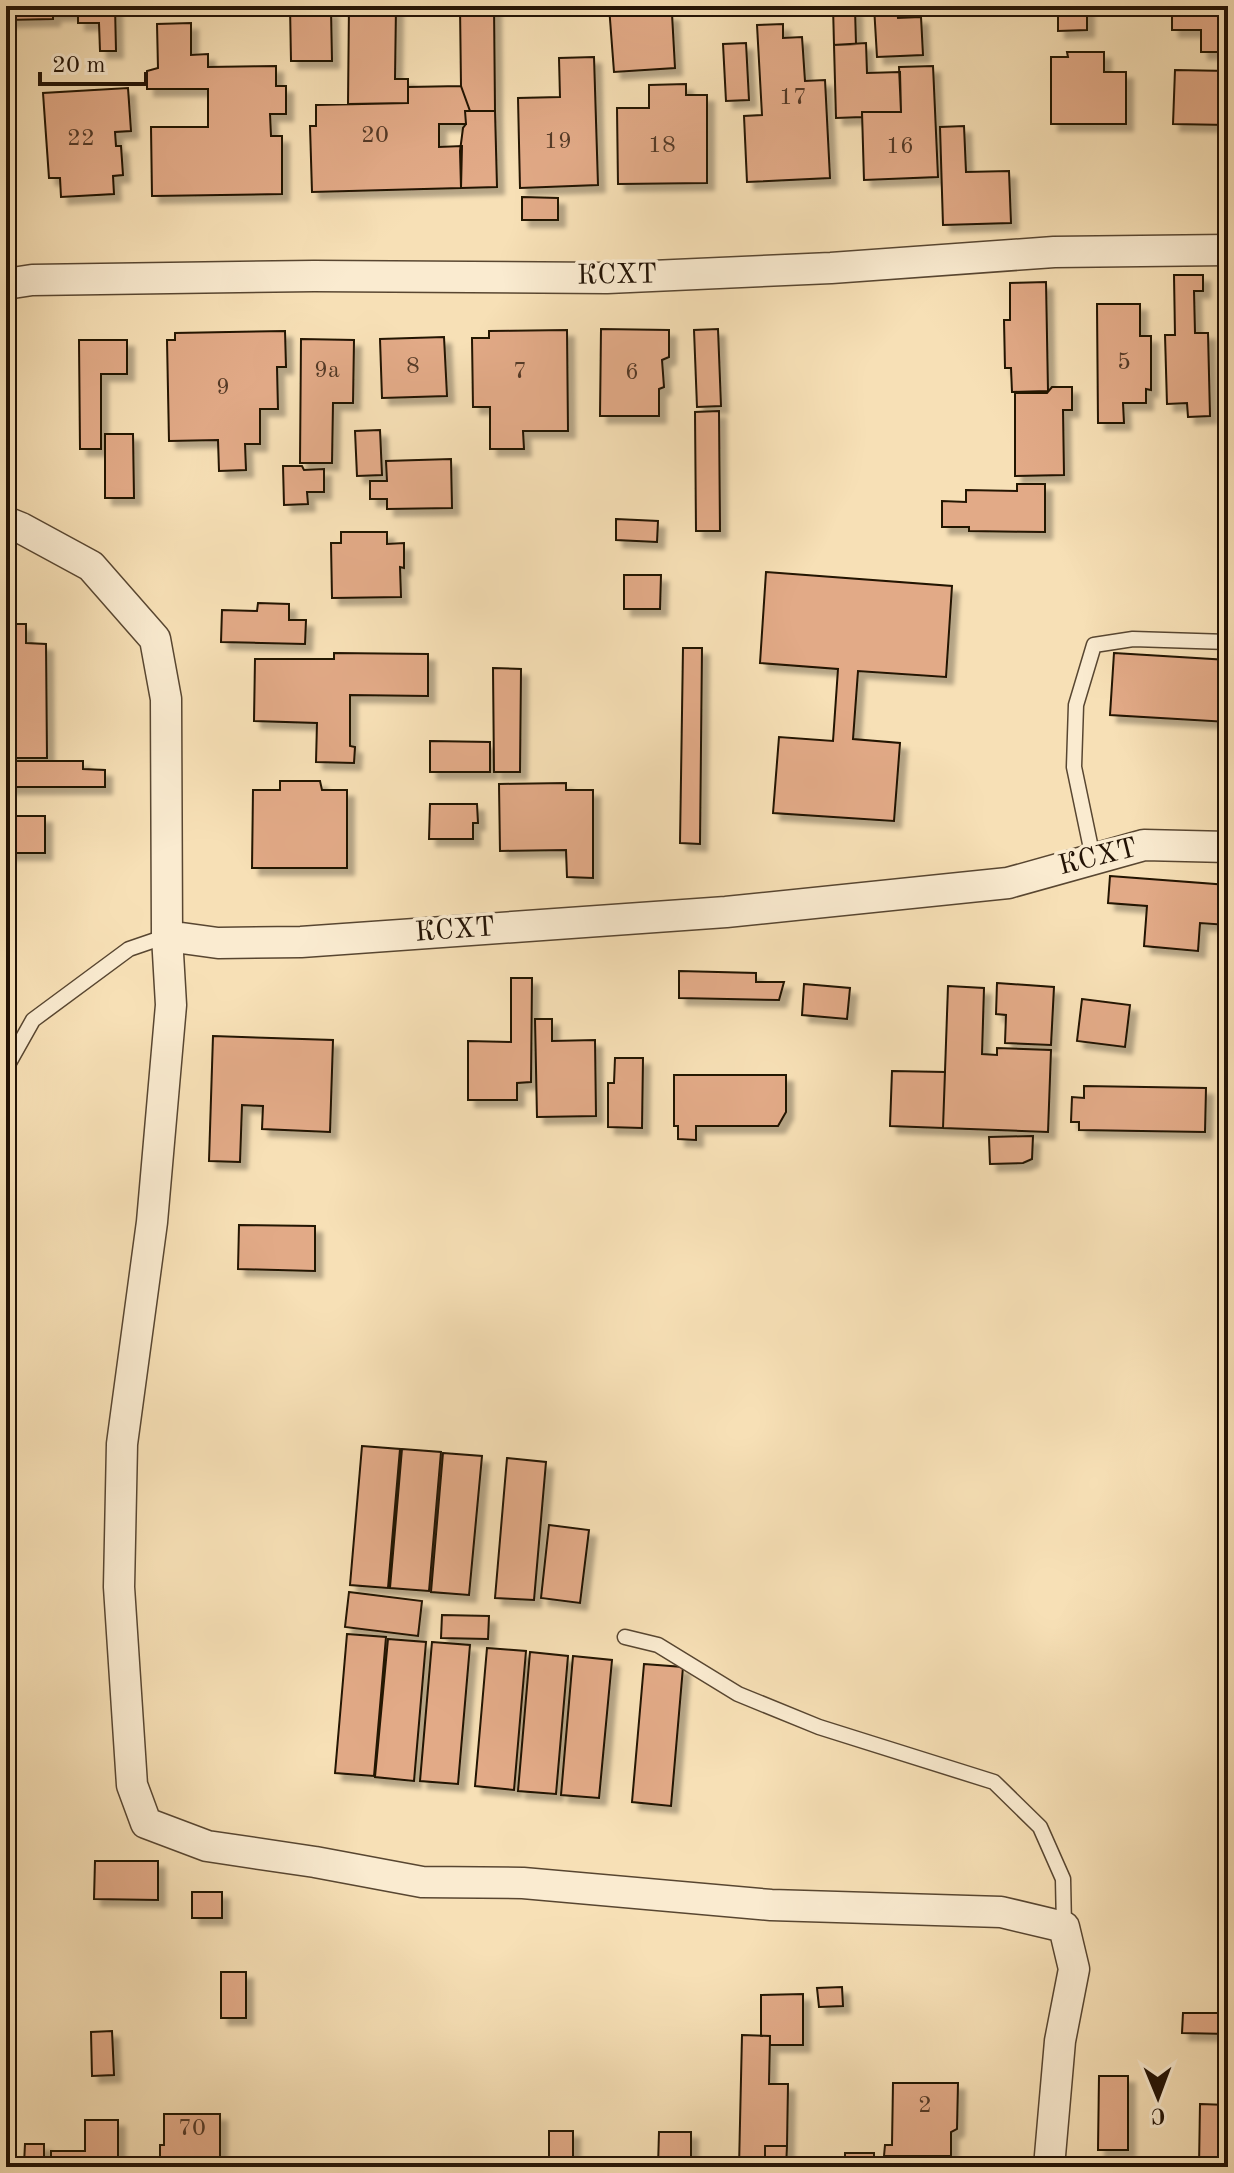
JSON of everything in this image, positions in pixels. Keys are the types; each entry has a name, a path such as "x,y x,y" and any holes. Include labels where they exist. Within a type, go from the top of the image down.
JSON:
{"street":[{"name":"КСХТ","path":"6,284 32,280 314,276 607,278 831,268 1054,252 1228,250"},
{"path":"6,522 91,566 155,639 166,699 167,936 171,1005 152,1222 122,1444 119,1587 132,1785 146,1823 207,1846 422,1882 523,1883 771,1905 1001,1912 1064,1927 1074,1969 1060,2041 1049,2167"},
{"name":"КСХТ","path":"167,936 218,943 301,942 726,912 1008,883 1144,845 1228,847"}],"lane":[{"path":"1093,858 1074,767 1076,705 1094,645 1133,639 1228,642"},
{"path":"6,1068 33,1020 129,949 167,936"},
{"path":"625,1637 658,1645 738,1694 819,1727 994,1782 1040,1827 1063,1879 1064,1927"}],"building":[{"path":"6,6 115,6 116,51 100,51 99,23 78,23 78,13 53,14 53,19 6,20"},
{"path":"290,6 306,6 306,10 331,10 332,61 291,61"},
{"path":"349,6 396,6 395,79 408,79 408,103 348,104"},
{"path":"460,6 494,6 495,111 470,111 461,86"},
{"path":"609,6 663,6 664,14 672,14 675,68 614,72"},
{"path":"833,6 855,9 856,44 834,45"},
{"path":"874,6 897,6 898,18 921,17 923,55 877,57"},
{"path":"1058,6 1087,6 1087,30 1058,31"},
{"path":"1172,6 1227,7 1228,52 1201,52 1201,30 1172,30"},
{"path":"191,23 191,55 208,54 208,67 276,66 276,86 286,86 286,114 270,114 271,136 282,136 282,194 152,196 151,127 208,127 208,89 147,89 147,71 158,68 157,24"},
{"path":"783,24 783,38 802,37 805,81 825,80 830,178 747,182 744,116 762,115 757,25"},
{"path":"746,43 749,100 726,101 723,44"},
{"path":"866,43 867,73 900,72 901,112 862,112 862,117 836,118 834,45"},
{"path":"1067,52 1104,52 1104,72 1126,72 1126,124 1051,124 1051,57 1068,57"},
{"path":"594,57 598,185 520,188 518,98 560,97 559,58"},
{"path":"933,66 938,177 864,180 862,112 901,112 899,67"},
{"path":"1175,70 1228,71 1228,125 1173,124"},
{"path":"686,84 686,95 707,95 707,183 618,184 617,108 649,108 649,85"},
{"path":"461,86 470,111 465,111 466,124 439,124 439,147 462,146 461,188 312,192 310,126 316,126 316,105 408,103 408,87"},
{"path":"128,88 131,131 115,132 116,146 121,146 123,175 113,176 114,194 61,197 60,178 49,178 43,93"},
{"path":"465,111 495,111 497,187 461,188 460,151 466,124"},
{"path":"964,126 966,172 1009,171 1011,223 943,225 940,127"},
{"path":"522,197 558,198 558,220 522,220"},
{"path":"1174,275 1203,275 1203,291 1194,291 1195,333 1208,333 1210,416 1188,417 1187,403 1167,404 1165,335 1175,335"},
{"path":"1046,282 1048,391 1012,392 1011,368 1005,368 1004,320 1010,320 1010,283"},
{"path":"1097,304 1140,304 1140,336 1151,336 1151,390 1146,389 1146,403 1123,403 1124,423 1098,423"},
{"path":"601,329 669,330 669,357 662,360 664,387 659,389 659,416 600,416"},
{"path":"718,329 721,406 697,407 694,330"},
{"path":"567,330 568,431 523,431 524,449 490,449 490,407 473,407 472,338 489,338 489,331"},
{"path":"285,331 286,367 277,367 278,409 260,409 260,444 245,444 246,470 219,471 218,440 169,441 167,340 175,340 175,333"},
{"path":"444,337 447,396 382,398 380,339"},
{"path":"301,339 354,340 353,403 333,403 332,463 300,463"},
{"path":"79,340 127,340 127,374 101,374 101,449 80,449"},
{"path":"1052,387 1072,387 1072,410 1063,410 1064,475 1015,476 1015,393 1047,393"},
{"path":"719,411 720,531 696,531 695,412"},
{"path":"380,430 382,475 357,476 355,431"},
{"path":"105,434 133,434 134,498 105,498"},
{"path":"451,459 452,508 387,509 387,499 370,499 370,481 387,481 386,461"},
{"path":"283,466 302,466 304,470 324,469 324,492 307,492 308,504 284,505"},
{"path":"1017,484 1045,484 1045,532 969,531 969,527 942,527 942,501 966,502 966,490 1017,491"},
{"path":"616,519 658,521 657,542 616,540"},
{"path":"341,532 387,532 387,544 404,543 404,568 400,567 401,597 332,598 331,543 341,543"},
{"path":"766,572 952,586 946,677 858,671 853,739 900,743 894,821 773,813 779,737 833,741 838,669 760,663"},
{"path":"624,575 661,575 660,609 624,609"},
{"path":"258,603 289,604 289,620 306,620 305,644 221,642 222,610 257,611"},
{"path":"6,624 26,624 26,643 46,644 47,758 6,758"},
{"path":"683,648 702,648 700,844 680,843"},
{"path":"334,653 428,654 428,696 350,695 350,746 355,747 354,763 316,762 317,723 254,721 255,659 334,659"},
{"path":"1114,653 1228,660 1228,722 1110,715"},
{"path":"493,668 521,669 520,772 494,772"},
{"path":"430,741 490,742 490,772 430,772"},
{"path":"6,761 83,761 83,769 105,770 105,787 6,787"},
{"path":"280,781 320,781 322,790 347,790 347,868 252,868 253,790 280,790"},
{"path":"566,783 566,790 593,790 593,878 567,877 566,850 500,851 499,784"},
{"path":"430,804 477,804 478,823 473,823 473,839 429,839"},
{"path":"6,816 45,816 45,853 6,853"},
{"path":"1110,876 1228,885 1228,925 1200,923 1198,951 1144,946 1147,906 1108,903"},
{"path":"679,971 756,973 756,982 784,982 779,1000 679,998"},
{"path":"511,978 532,978 531,1082 517,1083 517,1100 468,1100 468,1041 511,1042"},
{"path":"997,983 1054,987 1051,1045 1005,1043 1006,1015 996,1014"},
{"path":"804,984 850,988 847,1019 802,1015"},
{"path":"948,986 984,988 982,1054 997,1055 997,1048 1051,1050 1048,1132 943,1128"},
{"path":"1082,999 1130,1005 1125,1047 1077,1041"},
{"path":"535,1019 552,1019 552,1041 595,1040 596,1116 537,1117"},
{"path":"213,1036 333,1040 330,1132 262,1129 263,1106 242,1105 240,1162 209,1161"},
{"path":"615,1058 643,1058 642,1128 608,1127 608,1083 614,1083"},
{"path":"892,1071 945,1072 943,1128 890,1126"},
{"path":"674,1075 786,1075 786,1112 778,1126 696,1126 696,1140 678,1139 678,1126 674,1126"},
{"path":"1084,1086 1206,1088 1205,1132 1079,1130 1079,1122 1071,1122 1072,1097 1084,1098"},
{"path":"1033,1136 1032,1159 1023,1163 990,1164 989,1137"},
{"path":"239,1225 315,1226 315,1271 238,1269"},
{"path":"362,1446 400,1449 388,1588 350,1585"},
{"path":"402,1449 441,1452 429,1591 390,1588"},
{"path":"443,1453 482,1456 469,1595 431,1592"},
{"path":"507,1458 546,1462 534,1600 495,1598"},
{"path":"549,1525 589,1530 580,1603 541,1598"},
{"path":"349,1592 422,1601 418,1636 345,1627"},
{"path":"442,1615 489,1616 488,1639 441,1638"},
{"path":"347,1634 386,1637 374,1776 335,1773"},
{"path":"388,1639 426,1642 414,1781 375,1777"},
{"path":"432,1642 470,1645 458,1784 420,1781"},
{"path":"487,1648 526,1651 514,1790 475,1786"},
{"path":"530,1652 568,1656 556,1794 518,1791"},
{"path":"573,1656 612,1660 599,1798 561,1795"},
{"path":"644,1664 683,1667 671,1806 632,1802"},
{"path":"95,1861 158,1861 158,1900 94,1899"},
{"path":"192,1892 222,1892 222,1918 192,1918"},
{"path":"221,1972 246,1972 246,2018 221,2018"},
{"path":"842,1987 843,2006 819,2007 817,1988"},
{"path":"803,1994 803,2045 770,2045 770,2036 761,2036 761,1995"},
{"path":"1183,2013 1228,2013 1228,2034 1182,2033"},
{"path":"112,2031 114,2075 92,2076 91,2032"},
{"path":"742,2035 770,2036 769,2084 788,2084 787,2146 765,2146 765,2167 739,2167"},
{"path":"1099,2076 1128,2076 1128,2150 1098,2150"},
{"path":"893,2083 958,2083 957,2129 951,2132 951,2156 884,2156 885,2145 892,2145"},
{"path":"1200,2104 1228,2105 1228,2167 1199,2167"},
{"path":"164,2114 220,2114 220,2167 160,2167"},
{"path":"85,2120 118,2120 118,2167 51,2167 51,2151 85,2151"},
{"path":"549,2131 573,2131 573,2167 549,2167"},
{"path":"659,2132 691,2132 691,2167 658,2167"},
{"path":"25,2144 44,2144 44,2167 14,2167 14,2164 24,2164"},
{"path":"765,2146 787,2146 786,2167 765,2167"},
{"path":"845,2153 874,2153 874,2167 845,2167"},
{"path":"601,2161 658,2161 658,2167 601,2167"}]}
